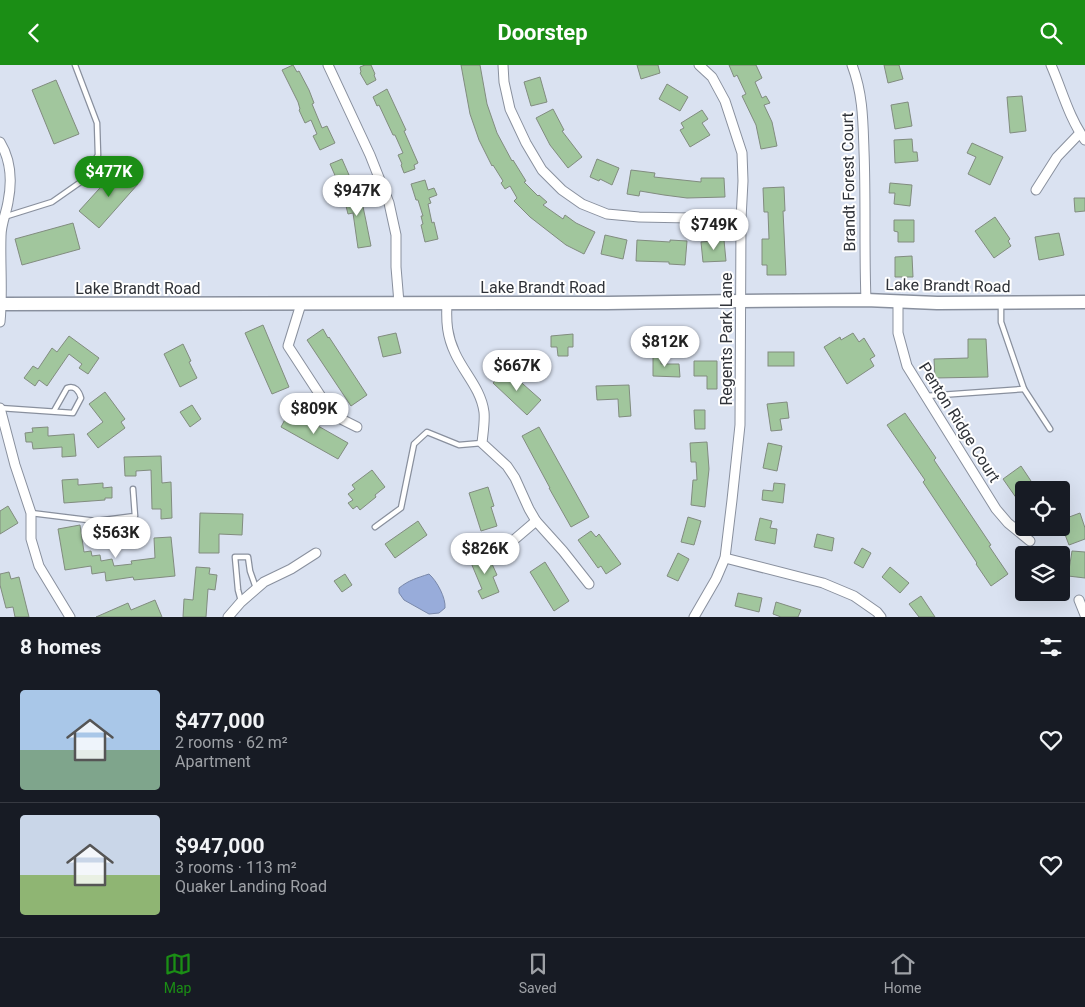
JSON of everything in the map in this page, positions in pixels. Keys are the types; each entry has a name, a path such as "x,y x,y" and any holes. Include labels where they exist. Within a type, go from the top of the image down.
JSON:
{"street":[{"path":"328,65 370,155 389,203 396,235 399,303"},
{"path":"504,65 504,82 510,109 526,143 542,170 562,190 582,204 607,214 639,217 741,219"},
{"name":"Regents Park Lane","path":"694,617 716,579 725,558 740,425 741,219 743,181 742,153 725,101 712,77 699,65"},
{"name":"Brandt Forest Court","path":"852,65 862,101 866,300"},
{"path":"1036,190 1057,157 1083,137 1066,105 1051,65"},
{"path":"0,322 2,217 10,189 8,158 1,146"},
{"name":"Lake Brandt Road","path":"1,305 447,304 866,300 937,303 1085,302"},
{"name":"Penton Ridge Court","path":"898,302 898,333 907,366 996,509 1008,523 1030,541"},
{"path":"301,304 288,346 333,415 357,427"},
{"path":"447,304 446,323 450,340 455,353 481,399 484,413 482,443 507,466 536,521 563,551 588,584"},
{"path":"0,408 15,465 31,513 31,539 38,566 70,617"},
{"path":"509,544 536,521"},
{"path":"228,617 241,602 264,582 292,569 316,553"},
{"path":"725,558 823,583 854,595 881,617"},
{"path":"1079,600 1085,615"}],"lane":[{"path":"2,217 52,202 82,181 98,155 96,123 75,65"},
{"path":"1001,303 1001,322 1024,389 1050,429"},
{"path":"0,408 73,413 81,398 76,388 71,387 67,389 54,411"},
{"path":"925,396 1024,389"},
{"path":"375,527 400,508 414,444 427,432 459,445 482,443"},
{"path":"31,513 96,521 135,516 133,489"},
{"path":"241,602 235,557 248,557 250,571 256,588"}],"water":[{"path":"429,574 438,585 444,599 445,608 439,613 429,614 404,600 399,593 399,588 406,583"}],"building":[{"path":"293,65 297,72 299,71 309,90 314,103 312,104 322,128 327,126 335,143 320,150 313,136 317,134 311,120 305,123 299,110 298,102 282,70"},
{"path":"371,65 376,80 367,85 360,73 360,67"},
{"path":"461,65 480,65 487,104 497,133 512,161 526,181 524,182 547,202 543,205 563,219 565,215 576,223 595,232 584,254 566,245 530,217 514,201 517,198 510,186 505,189 501,183 503,181 492,166 479,140 470,114"},
{"path":"637,65 658,65 660,73 641,79"},
{"path":"729,65 756,65 762,78 755,82 762,98 766,96 770,103 764,105 772,122 777,146 761,149 756,125 742,96 746,94 737,75 734,77"},
{"path":"884,65 899,65 903,79 888,83"},
{"path":"540,77 547,102 531,106 524,82"},
{"path":"56,80 79,134 54,144 32,90"},
{"path":"667,84 688,97 680,111 659,99"},
{"path":"387,89 406,130 404,131 418,163 414,165 415,169 404,173 398,155 403,153 379,105 377,106 373,97"},
{"path":"1022,96 1026,131 1010,133 1007,97"},
{"path":"908,102 912,126 895,129 891,105"},
{"path":"553,109 564,130 562,131 582,157 568,168 550,145 536,118"},
{"path":"702,110 708,119 702,123 710,135 690,147 680,130 684,128 681,123"},
{"path":"912,139 913,152 917,152 918,161 895,163 894,140"},
{"path":"972,143 1003,157 990,185 968,174 976,157 967,153"},
{"path":"342,159 349,175 337,180 330,164"},
{"path":"597,159 619,168 612,185 600,179 599,181 590,177"},
{"path":"119,167 138,184 99,228 79,211"},
{"path":"631,170 655,173 654,177 701,182 701,178 724,178 725,197 687,198 640,191 639,196 627,194"},
{"path":"425,180 428,190 434,188 437,195 429,198 431,203 428,204 438,239 425,242 421,225 423,224 421,216 423,216 411,184"},
{"path":"890,183 912,185 910,206 894,204 895,193 889,193"},
{"path":"354,187 358,203 362,202 371,246 358,248 353,213 348,214 342,190"},
{"path":"784,187 785,211 783,211 786,275 767,275 767,265 762,265 762,239 769,239 768,212 764,212 763,188"},
{"path":"1074,198 1085,198 1085,211 1075,212"},
{"path":"995,217 1010,239 1008,241 1011,246 994,258 975,231"},
{"path":"894,220 914,220 914,242 898,242 898,232 894,231"},
{"path":"73,223 80,249 22,265 15,239"},
{"path":"1059,233 1064,255 1039,260 1035,237"},
{"path":"605,235 627,240 623,259 601,254"},
{"path":"637,240 687,241 685,265 669,264 669,262 636,261"},
{"path":"724,240 726,261 703,262 701,242"},
{"path":"912,256 913,277 895,277 895,257"},
{"path":"263,325 289,387 272,394 245,333"},
{"path":"323,329 367,395 351,406 307,340"},
{"path":"396,333 401,353 383,357 378,337"},
{"path":"853,333 859,342 864,338 875,356 870,359 874,366 847,384 824,347 840,337 841,340"},
{"path":"573,334 573,347 568,347 568,356 558,356 557,347 551,347 551,336"},
{"path":"69,336 99,358 88,374 79,368 82,364 69,354 47,386 39,380 35,386 24,378 33,366 38,369 52,348 57,352"},
{"path":"968,339 986,339 988,377 935,378 934,359 968,358"},
{"path":"183,344 197,378 180,387 164,354"},
{"path":"768,352 794,352 794,366 768,366"},
{"path":"653,354 661,355 661,364 679,364 680,377 653,376"},
{"path":"694,361 717,361 717,389 707,389 707,376 694,376"},
{"path":"506,369 541,400 527,415 493,383"},
{"path":"629,385 631,416 619,417 618,399 597,400 596,386"},
{"path":"105,392 125,419 121,422 125,428 98,448 87,434 103,422 89,404"},
{"path":"787,402 789,418 780,419 782,430 771,431 767,404"},
{"path":"192,405 201,419 190,427 180,412"},
{"path":"290,410 348,443 338,459 281,427"},
{"path":"694,410 705,410 705,429 695,429"},
{"path":"905,413 936,458 934,460 991,545 989,546 1008,574 991,586 923,482 925,480 887,425"},
{"path":"48,427 48,436 74,434 76,456 62,457 62,447 33,449 32,442 26,442 25,433 33,432 32,428"},
{"path":"539,427 589,517 571,527 522,436"},
{"path":"707,442 709,469 705,507 691,505 693,480 697,480 696,462 691,462 690,443"},
{"path":"768,443 782,446 777,471 763,468"},
{"path":"161,456 162,483 171,482 172,518 161,519 161,509 152,509 151,470 136,471 136,476 125,476 124,457"},
{"path":"1021,466 1031,481 1015,481 1015,496 1003,479"},
{"path":"372,470 385,487 360,510 357,506 353,509 348,503 353,500 348,494 355,489 352,485"},
{"path":"78,479 78,485 103,483 103,488 112,487 112,498 64,503 62,480"},
{"path":"774,483 785,484 783,503 762,500 763,490 773,491"},
{"path":"488,487 494,506 491,507 497,526 481,531 469,493"},
{"path":"8,506 18,523 0,534 0,511"},
{"path":"200,513 243,514 242,535 219,534 219,553 199,553"},
{"path":"1080,513 1085,528 1085,539 1069,545 1066,536 1070,536 1070,517"},
{"path":"688,517 701,521 694,545 681,542"},
{"path":"760,518 772,521 770,528 777,529 775,544 755,540"},
{"path":"418,521 427,535 395,558 385,544"},
{"path":"80,525 84,552 91,551 92,556 100,555 101,561 112,559 114,566 132,564 131,561 155,558 154,538 171,537 175,576 134,580 133,577 106,581 105,572 92,574 91,566 65,570 58,529"},
{"path":"591,531 596,537 599,534 621,564 606,574 601,566 598,568 578,540"},
{"path":"817,534 834,538 832,551 814,547"},
{"path":"862,548 871,553 863,568 854,563"},
{"path":"1072,551 1085,552 1085,578 1070,576"},
{"path":"480,553 481,557 488,555 497,575 493,577 499,592 482,599 478,591 482,589 469,558"},
{"path":"678,553 689,559 678,581 667,576"},
{"path":"545,562 569,601 554,611 530,572"},
{"path":"196,567 210,568 209,574 217,575 215,590 208,589 206,617 183,617 184,599 193,600"},
{"path":"890,567 909,583 900,593 882,577"},
{"path":"9,572 11,579 19,577 29,617 15,617 13,607 6,608 0,585 0,574"},
{"path":"345,574 352,585 342,592 334,581"},
{"path":"738,593 762,598 759,612 735,606"},
{"path":"921,596 935,617 919,617 909,604"},
{"path":"155,600 162,617 96,617 128,603 131,610"},
{"path":"776,602 801,610 798,617 781,617 773,614"}]}
